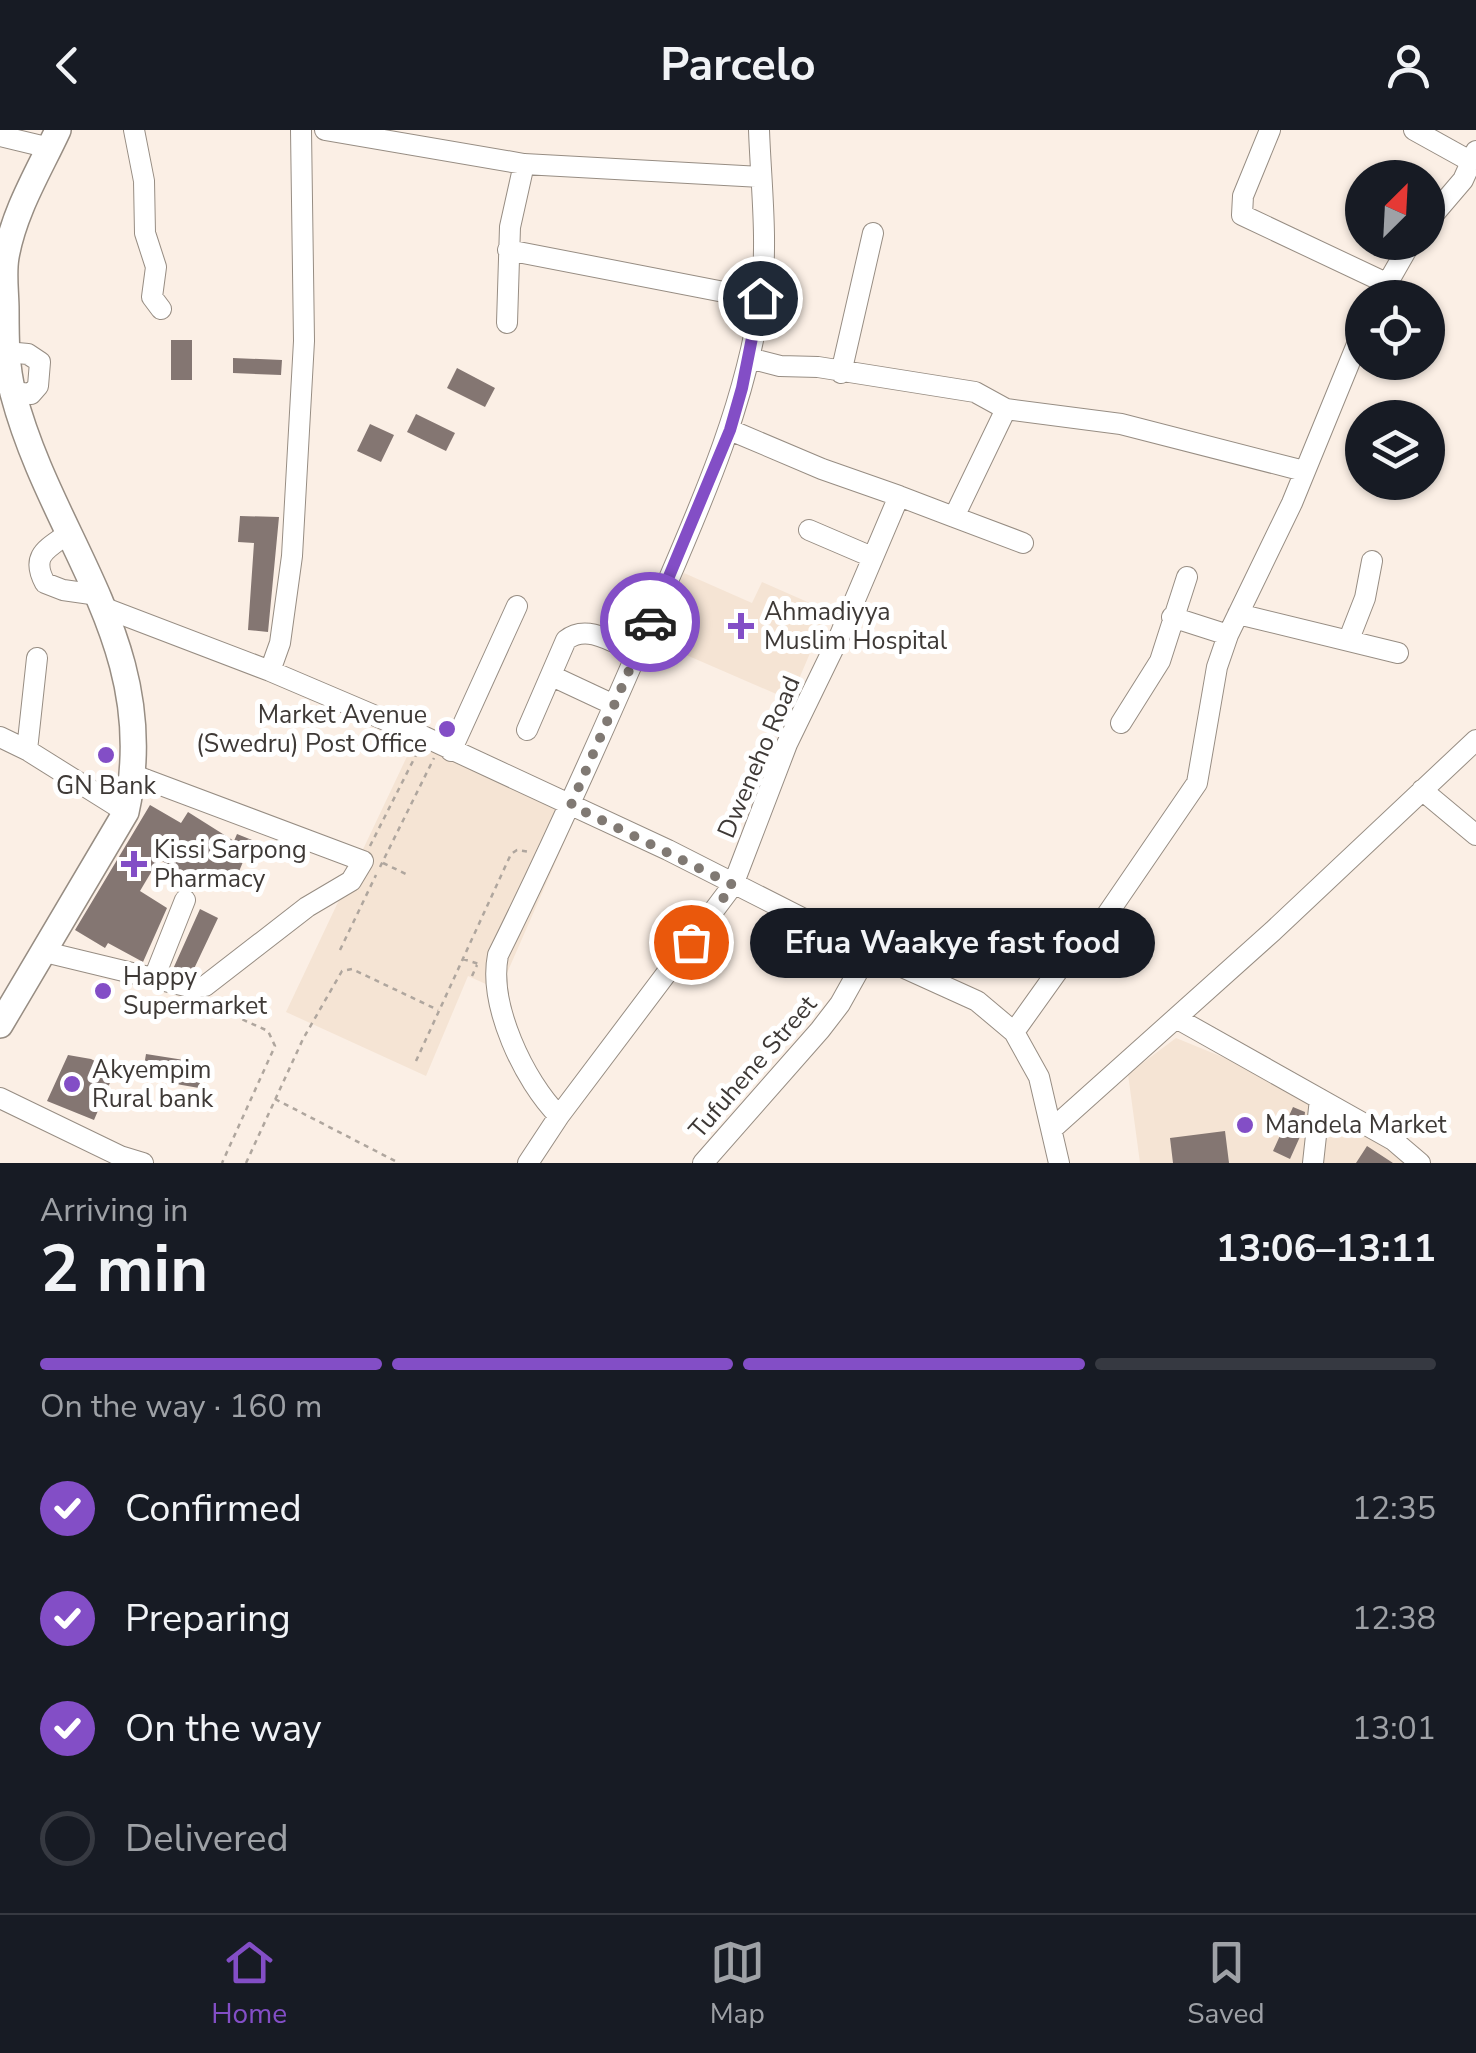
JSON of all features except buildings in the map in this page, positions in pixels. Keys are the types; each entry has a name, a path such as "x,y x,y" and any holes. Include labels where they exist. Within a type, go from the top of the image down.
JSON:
{"main road":[{"path":"0,1025 126,812 134,774 131,703 122,659 102,602 10,405 3,259 17,218 54,139"}],"street":[{"path":"134,130 144,181 145,233 156,267 152,296 161,310"},
{"path":"270,671 280,643 292,556 304,341 301,130"},
{"path":"325,130 524,164 761,178"},
{"path":"559,1116 546,1103 508,1033 495,975 498,955 571,805 730,430 749,358 764,265 759,130"},
{"path":"1270,130 1243,196 1242,214 1364,280"},
{"path":"1414,130 1473,156 1463,180 1445,201"},
{"path":"0,136 54,139"},
{"path":"506,323 508,250 524,164"},
{"path":"842,372 873,233"},
{"path":"508,250 760,298"},
{"path":"749,358 768,364 975,392 1006,409 1121,424 1304,471"},
{"path":"1014,1032 1069,955 1106,916 1188,801 1204,754 1217,667 1228,635 1345,373"},
{"path":"954,518 1006,409"},
{"path":"730,430 822,469 1023,543"},
{"name":"Dweneho Road","path":"528,1163 733,885 787,744 840,634 899,496"},
{"path":"809,530 872,557"},
{"path":"68,533 41,555 38,569 45,583 102,602 439,744 977,1001 1014,1032 1039,1077 1058,1163"},
{"path":"1349,639 1365,598 1372,561"},
{"path":"1121,723 1160,662 1186,577"},
{"path":"439,744 517,606"},
{"path":"1238,614 1398,653"},
{"path":"1172,618 1228,635"},
{"path":"528,730 566,640 575,632 586,631 637,652"},
{"path":"27,750 37,658"},
{"path":"552,676 614,706"},
{"path":"0,737 126,812"},
{"path":"1052,1129 1476,740"},
{"path":"44,952 194,988 205,986 372,862 134,774"},
{"path":"1422,790 1476,835"},
{"path":"154,978 185,900"},
{"name":"Tufuhene Street","path":"704,1163 820,1030 840,1004 869,952"},
{"path":"1176,1018 1393,1140 1420,1163"},
{"path":"0,1098 120,1156 143,1163"},
{"path":"1313,1163 1320,1099"}],"path":[{"path":"372,862 439,744"},
{"path":"340,950 372,862 439,744"},
{"path":"416,1062 511,854 527,851 545,859"},
{"path":"372,862 408,876"},
{"path":"461,958 478,964 472,976"},
{"path":"246,1163 337,975 346,968 438,1010"},
{"path":"194,988 204,1002 268,1031 275,1046 222,1163"},
{"path":"274,1099 399,1163"}],"shaded area":[{"name":"Ahmadiyya Muslim Hospital","path":"684,573 752,603 762,582 828,611 790,700 654,641"},
{"path":"420,729 581,804 504,980 525,1054 507,1057 488,985 468,976 426,1076 286,1012"},
{"name":"Mandela Market","path":"1176,1038 1298,1088 1411,1163 1140,1163 1128,1074"}],"way so far":[{"path":"650,622 571,805 733,885 691,942"}],"place":[{"name":"Ahmadiyya Muslim Hospital","path":"741,626"},
{"name":"Market Avenue (Swedru) Post Office","path":"447,729"},
{"name":"GN Bank","path":"106,755"},
{"name":"Kissi Sarpong Pharmacy","path":"134,864"},
{"name":"Efua Waakye fast food","path":"691,942"},
{"name":"Happy Supermarket","path":"103,991"},
{"name":"Akyempim Rural bank","path":"72,1084"},
{"name":"Mandela Market","path":"1245,1125"}],"route":[{"path":"650,622 730,430 760,298"}]}
